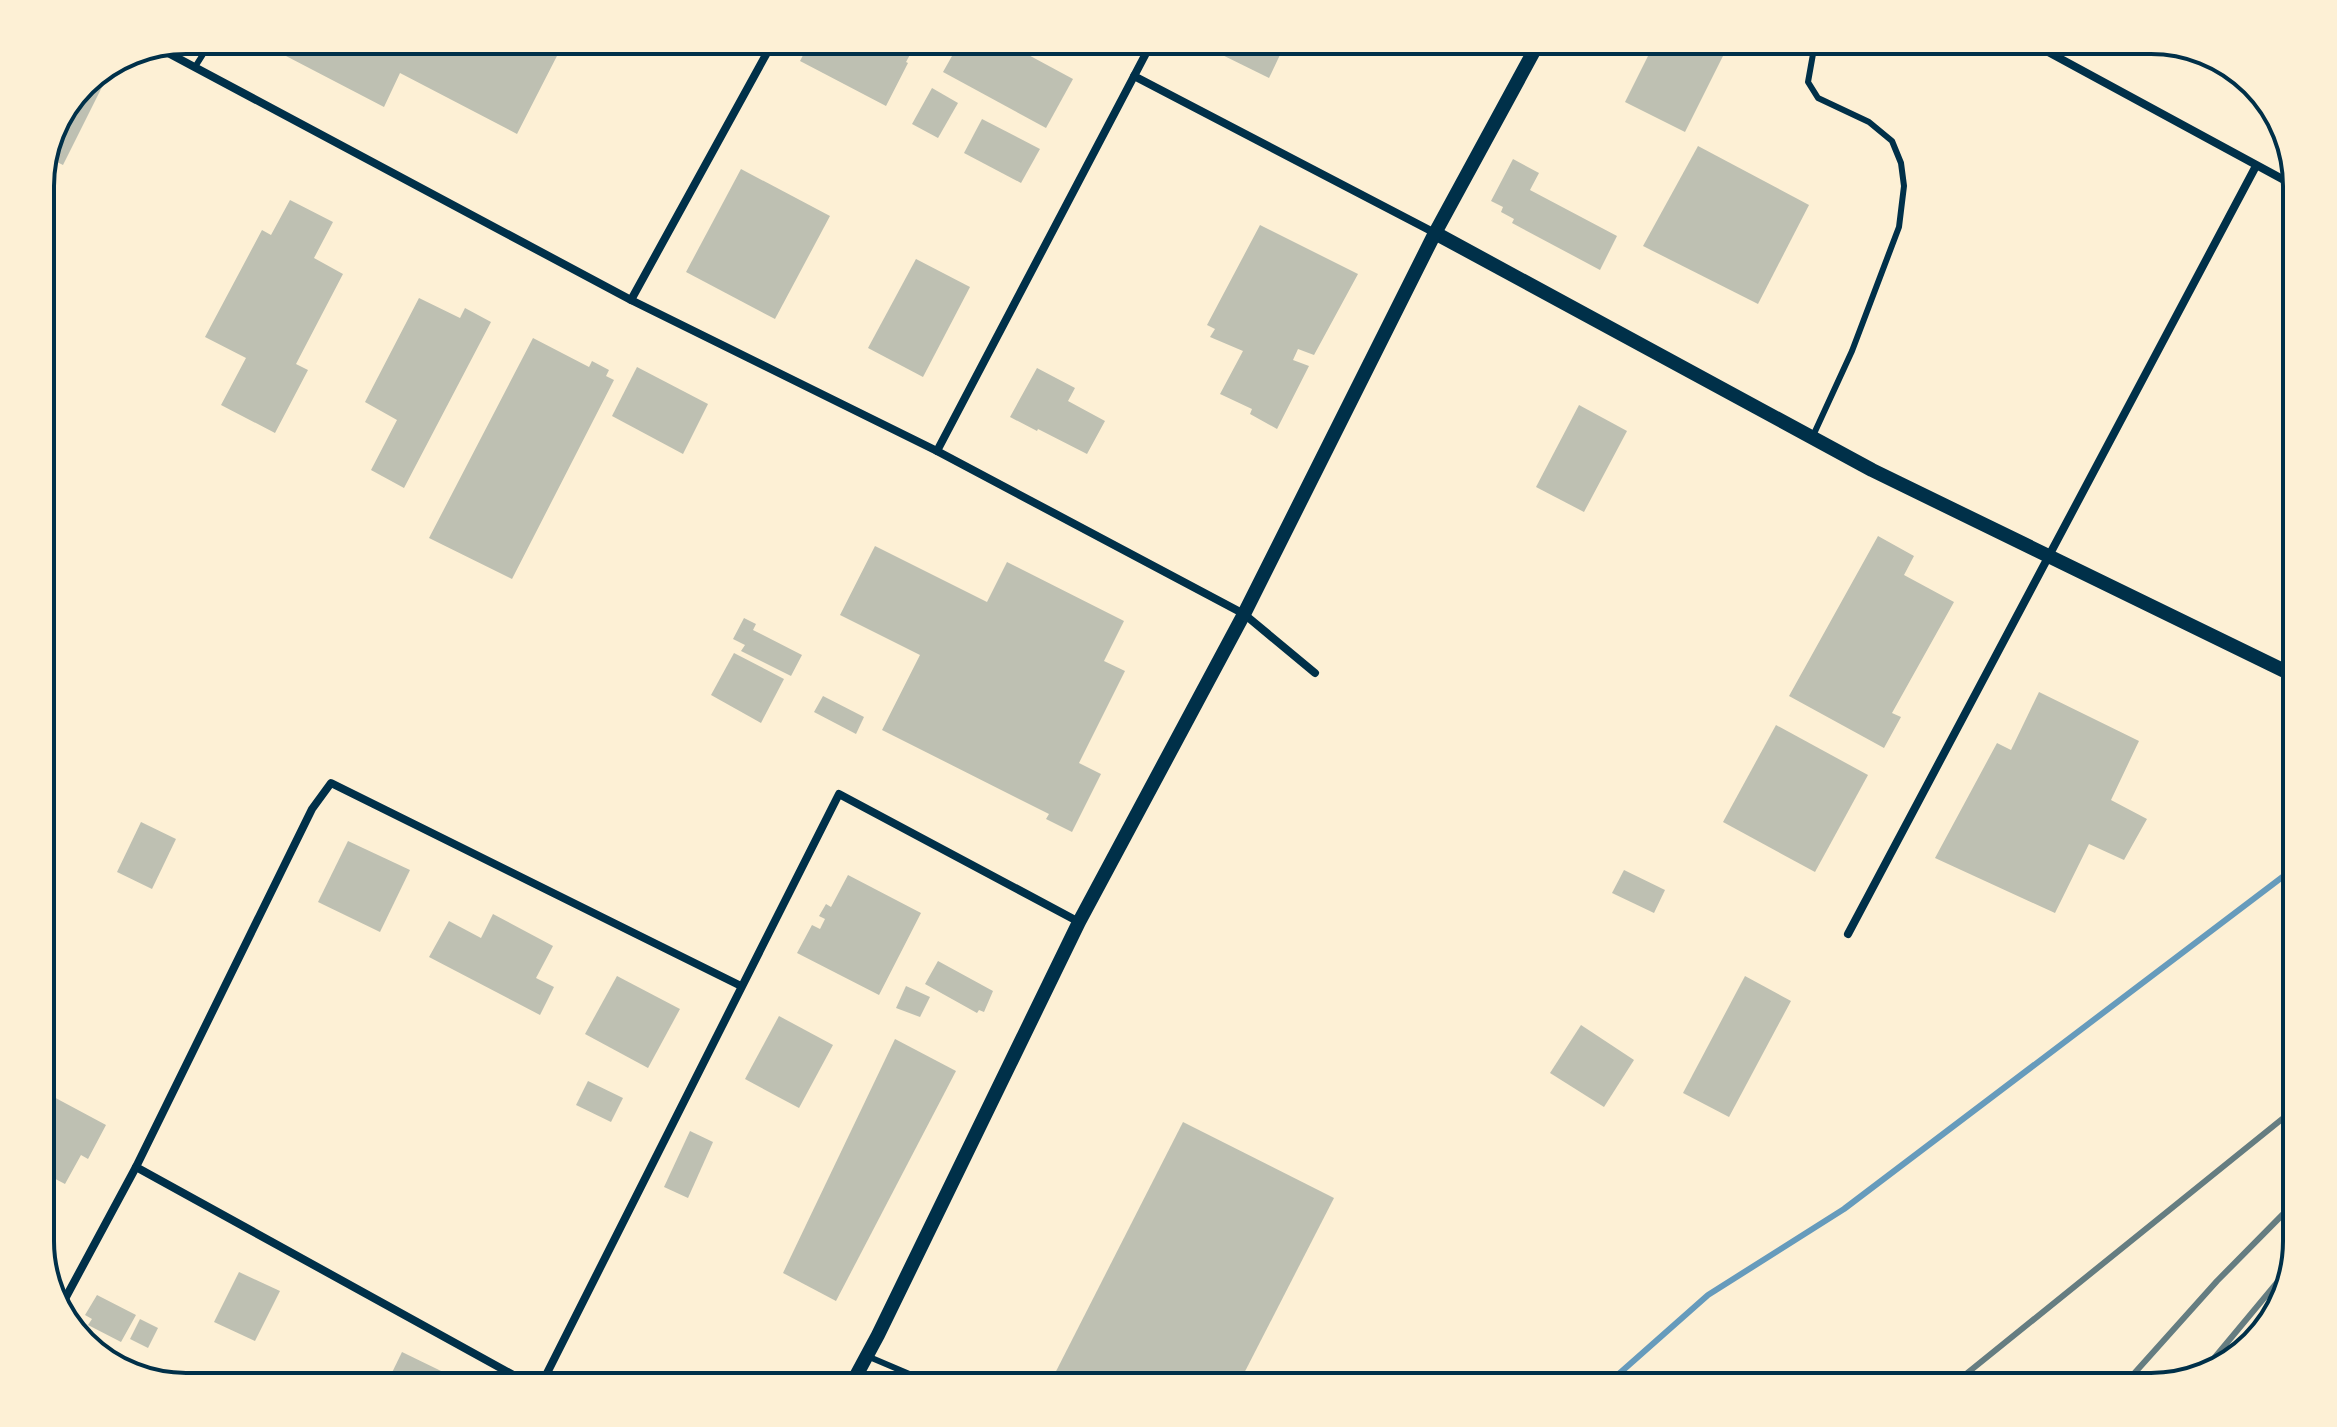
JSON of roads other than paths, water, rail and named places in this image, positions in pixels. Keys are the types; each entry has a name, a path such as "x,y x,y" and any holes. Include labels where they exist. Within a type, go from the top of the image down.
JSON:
{"street":[{"path":"631,300 766,54"},
{"path":"937,451 1146,54"},
{"path":"858,1373 1079,922 1244,614 1435,233 1532,54"},
{"path":"2052,54 2283,180"},
{"path":"173,55 631,300 937,451 1244,614 1315,673"},
{"path":"1134,76 1435,233 1872,470 2283,670"},
{"path":"1848,934 2256,166"},
{"path":"66,1296 136,1167 312,809 331,783 741,986"},
{"path":"545,1373 839,794 1079,922"},
{"path":"136,1167 512,1373"}],"lane":[{"path":"195,67 203,54"},
{"path":"1812,438 1852,351 1899,227 1904,186 1901,163 1892,141 1869,122 1818,98 1808,82 1813,54"},
{"path":"867,1356 907,1373"}],"waterway":[{"path":"1620,1373 1708,1295 1844,1209 2283,877"}],"railway":[{"path":"1967,1373 2283,1118"},
{"path":"2135,1373 2217,1281 2283,1214"},
{"path":"2217,1355 2276,1284"}]}
